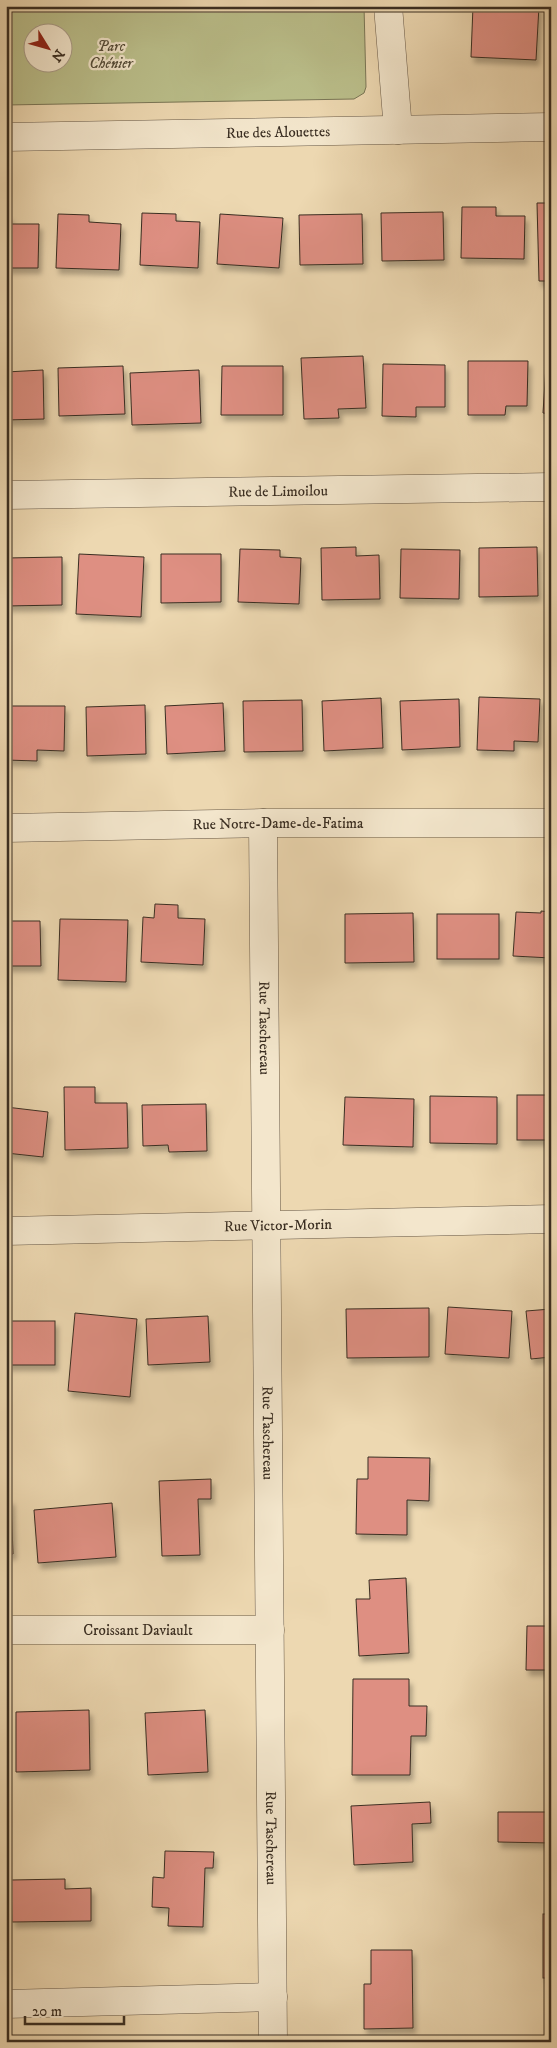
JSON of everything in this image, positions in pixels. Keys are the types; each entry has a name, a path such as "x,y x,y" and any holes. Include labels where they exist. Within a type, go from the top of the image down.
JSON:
{"street":[{"path":"388,6 398,130"},
{"name":"Rue des Alouettes","path":"6,137 551,127"},
{"name":"Rue de Limoilou","path":"6,495 551,487"},
{"name":"Rue Notre-Dame-de-Fatima","path":"6,828 263,823 551,823"},
{"name":"Rue Taschereau","path":"263,823 273,2042"},
{"name":"Rue Victor-Morin","path":"6,1230 551,1219"},
{"name":"Croissant Daviault","path":"6,1630 270,1630"},
{"path":"6,2004 273,1997"}],"green space":[{"name":"Parc Chénier","path":"6,6 364,6 366,87 364,93 354,99 6,105"}],"building":[{"path":"473,6 539,6 536,60 471,57"},
{"path":"537,203 551,203 551,281 539,281"},
{"path":"462,207 496,207 496,216 525,216 524,259 461,258"},
{"path":"443,212 444,260 382,261 381,213"},
{"path":"142,213 176,214 176,221 200,222 198,268 140,265"},
{"path":"58,214 89,215 89,222 121,224 119,270 56,268"},
{"path":"220,214 283,218 279,268 217,264"},
{"path":"362,214 363,264 300,265 299,215"},
{"path":"6,216 10,216 10,224 39,224 38,268 6,268"},
{"path":"363,356 366,408 338,409 339,418 304,419 301,358"},
{"path":"468,361 528,361 527,406 506,406 505,415 468,415"},
{"path":"383,364 445,365 445,407 416,407 416,417 382,416"},
{"path":"546,365 551,365 551,414 543,413"},
{"path":"123,366 125,414 59,416 58,368"},
{"path":"222,366 283,366 283,415 221,415"},
{"path":"43,370 44,419 6,420 6,372"},
{"path":"199,370 201,423 132,425 130,373"},
{"path":"356,547 356,556 379,555 380,599 322,600 321,548"},
{"path":"537,547 538,596 479,597 479,548"},
{"path":"240,549 280,550 280,557 301,558 299,604 238,602"},
{"path":"401,549 460,550 459,599 400,598"},
{"path":"79,554 144,557 141,617 76,614"},
{"path":"161,554 221,554 221,602 161,603"},
{"path":"62,557 62,605 6,606 6,558"},
{"path":"479,697 540,699 538,742 514,741 514,751 477,750"},
{"path":"381,698 383,748 324,751 322,701"},
{"path":"459,699 460,747 402,750 400,701"},
{"path":"302,700 303,751 244,752 243,701"},
{"path":"223,703 225,751 167,754 165,706"},
{"path":"145,705 146,754 87,756 86,707"},
{"path":"6,706 65,706 64,751 37,750 37,761 6,760"},
{"path":"155,904 178,905 178,918 205,919 203,965 141,962 143,917 154,918"},
{"path":"541,911 551,912 551,958 513,956 516,912 541,913"},
{"path":"413,913 414,962 345,963 345,914"},
{"path":"437,914 499,914 499,959 437,959"},
{"path":"60,919 128,920 126,982 58,980"},
{"path":"6,921 40,921 41,966 6,966"},
{"path":"64,1087 95,1087 95,1103 127,1103 128,1148 65,1150"},
{"path":"517,1095 551,1095 551,1140 517,1140"},
{"path":"430,1096 497,1097 497,1144 430,1143"},
{"path":"345,1097 414,1099 413,1147 343,1145"},
{"path":"206,1104 207,1151 169,1152 168,1145 143,1146 142,1105"},
{"path":"6,1107 48,1112 43,1157 6,1153"},
{"path":"448,1307 512,1311 509,1358 445,1354"},
{"path":"429,1308 429,1357 347,1358 346,1309"},
{"path":"551,1309 551,1357 531,1359 526,1311"},
{"path":"75,1313 137,1319 130,1397 68,1391"},
{"path":"208,1316 210,1362 148,1365 146,1319"},
{"path":"6,1321 55,1321 55,1365 6,1365"},
{"path":"551,1440 551,1493 547,1493"},
{"path":"368,1457 430,1458 429,1501 407,1500 407,1535 356,1534 357,1479 368,1479"},
{"path":"211,1479 211,1499 198,1499 200,1555 162,1556 159,1481"},
{"path":"11,1499 13,1554 6,1554 6,1500"},
{"path":"112,1503 116,1557 38,1563 34,1510"},
{"path":"550,1533 551,1593 547,1593"},
{"path":"406,1578 409,1653 359,1656 356,1599 370,1599 369,1580"},
{"path":"527,1626 551,1626 551,1670 526,1670"},
{"path":"353,1679 409,1679 409,1706 427,1706 426,1736 411,1736 410,1775 352,1775"},
{"path":"89,1710 90,1770 16,1772 16,1712"},
{"path":"205,1710 208,1772 148,1775 145,1713"},
{"path":"547,1717 551,1717 551,1797 548,1797"},
{"path":"430,1802 431,1823 412,1824 413,1862 354,1865 351,1806"},
{"path":"498,1812 551,1812 551,1843 498,1842"},
{"path":"165,1851 214,1852 213,1868 205,1868 203,1927 168,1926 169,1908 152,1907 153,1877 164,1878"},
{"path":"65,1879 65,1889 91,1888 91,1921 12,1922 11,1880"},
{"path":"543,1914 551,1914 551,1978 543,1978"},
{"path":"371,1950 412,1950 413,2028 364,2029 364,1984 371,1984"}]}
